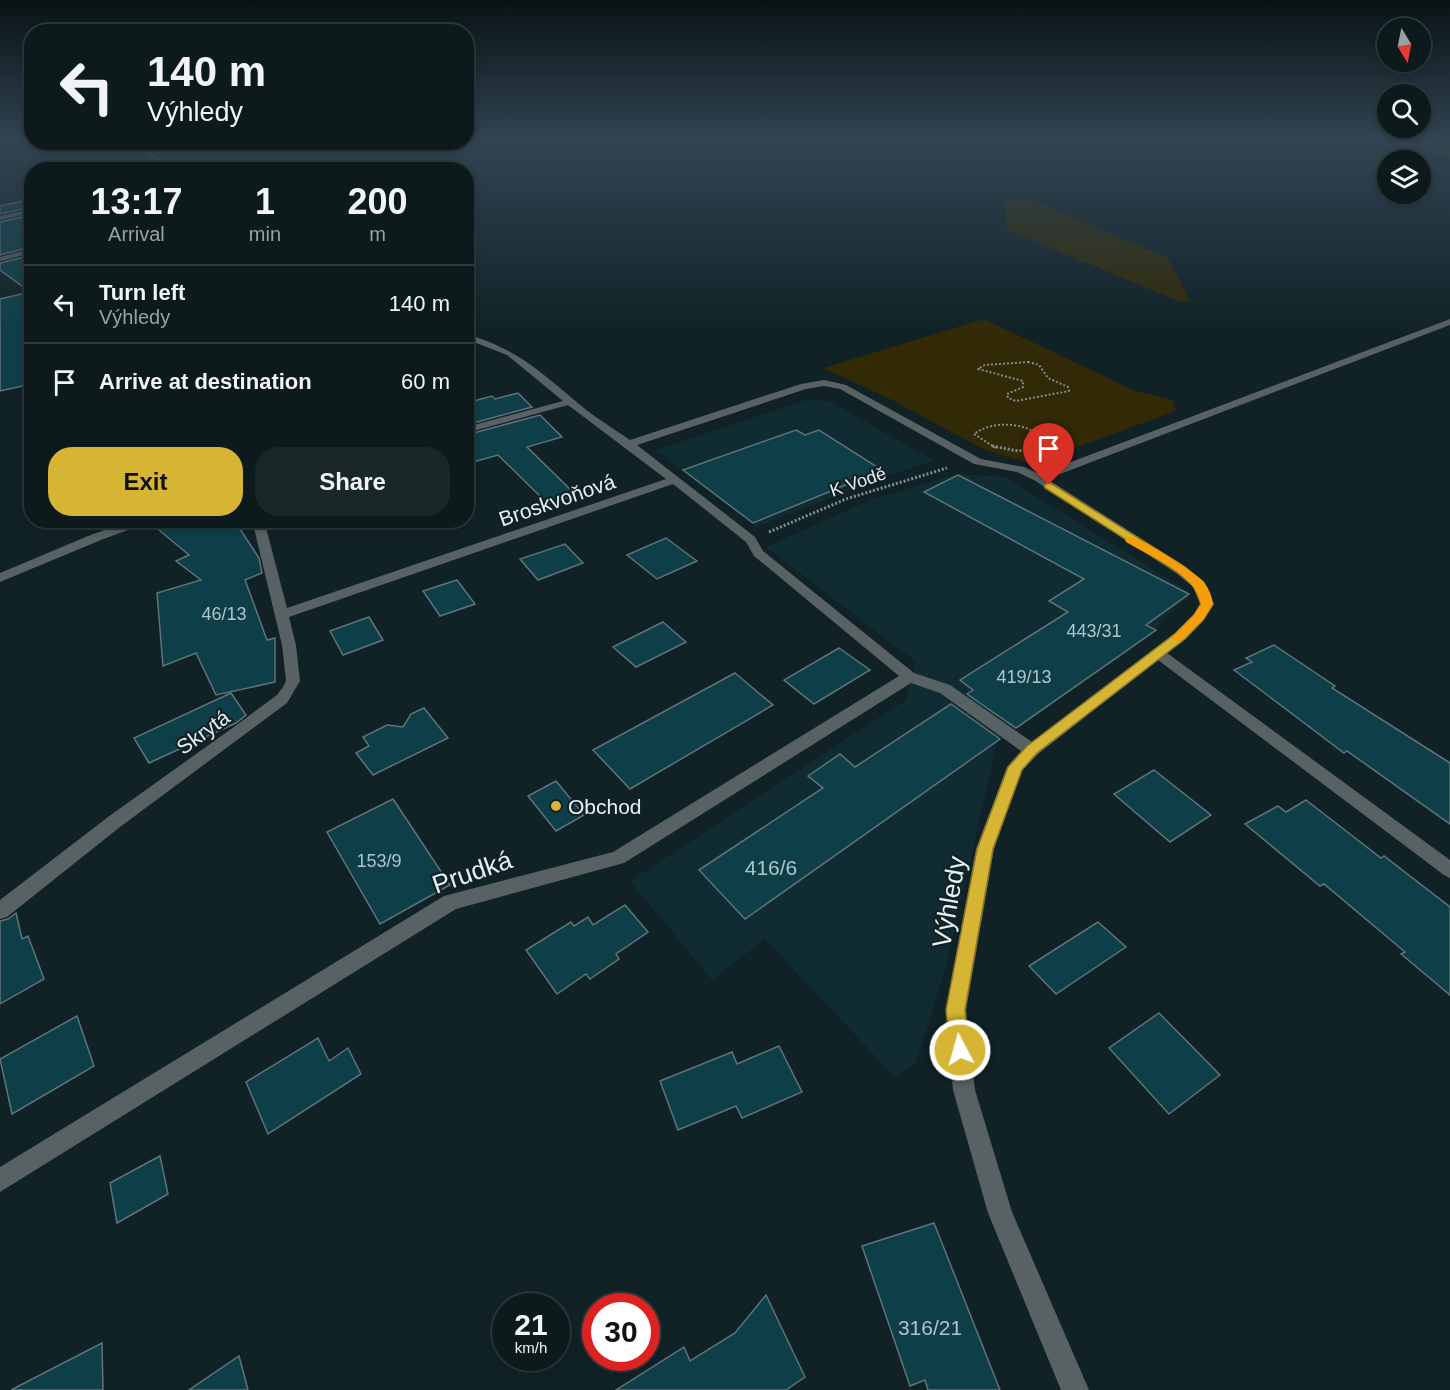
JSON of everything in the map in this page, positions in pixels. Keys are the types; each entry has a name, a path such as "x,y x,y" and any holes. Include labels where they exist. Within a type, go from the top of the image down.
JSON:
{"street":[{"path":"0,218 24,214"},
{"path":"0,259 24,254"},
{"path":"629,444 804,386 824,383 843,387 978,462 1020,469 1038,478 1450,322"},
{"path":"474,339 510,353 556,388 570,402 629,444 751,540 758,553 909,677 945,689 1032,750"},
{"path":"474,428 570,402"},
{"name":"Výhledy","path":"1038,478 1181,570 1199,585 1207,604 1186,630 1032,750 1015,767 985,849 956,1010 964,1090 1000,1213 1069,1387"},
{"name":"Broskvoňová","path":"283,614 674,480"},
{"path":"0,579 97,537 125,528"},
{"name":"Skrytá","path":"0,911 114,822 282,699 294,681 283,614 260,528"},
{"path":"1158,653 1450,870"},
{"name":"Prudká","path":"0,1180 451,902 618,858 909,677"}],"path":[{"path":"1036,364 1048,378 1068,387 1068,392 1020,401 1011,400 1007,394 1023,387 1023,381 1008,375 985,373 978,367 1036,364"},
{"path":"993,428 1031,428 1039,432 1047,443 1041,449 1005,450 987,444 974,434 977,431 993,428"},
{"name":"K Vodě","path":"751,540 846,499 941,469 978,462"}],"shaded area":[{"path":"1005,205 1043,205 1168,258 1190,301 1181,302 1007,230"},
{"path":"981,320 988,321 1133,390 1173,400 1176,411 1031,464 985,450 894,401 823,368"},
{"path":"809,399 831,402 934,461 878,479 756,527 656,450"},
{"path":"957,474 1005,477 1189,592 1156,628 998,738 946,967 915,1064 895,1077 765,939 712,980 630,881 906,700 916,662 766,547 873,499"}],"building":[{"path":"24,205 24,209 0,214 0,206"},
{"path":"24,217 24,249 0,255 0,222"},
{"path":"24,257 24,288 0,270 0,263"},
{"path":"24,293 24,386 0,391 0,299"},
{"path":"518,393 532,407 474,423 474,401 492,396 495,399"},
{"path":"540,415 562,437 527,447 576,495 548,504 498,455 474,462 474,433"},
{"path":"796,430 805,435 819,430 882,470 753,523 683,470"},
{"path":"958,475 1189,594 1146,625 1156,630 1016,728 967,694 973,690 960,680 1068,612 1049,601 1084,579 924,492"},
{"path":"164,528 239,528 259,558 262,573 245,580 267,640 275,638 275,682 216,695 196,653 163,666 157,593 201,580 176,561 189,555 159,530"},
{"path":"666,538 697,561 657,579 627,555"},
{"path":"565,544 583,563 538,580 520,559"},
{"path":"457,580 475,604 440,616 423,591"},
{"path":"369,617 383,640 343,655 330,631"},
{"path":"663,622 686,642 636,667 613,647"},
{"path":"1274,645 1335,686 1332,688 1450,763 1450,824 1347,751 1344,753 1234,670 1252,662 1246,658"},
{"path":"839,648 870,670 814,704 784,680"},
{"path":"735,673 773,705 630,789 593,750"},
{"path":"231,693 246,715 236,723 149,763 134,738"},
{"path":"951,704 1000,739 745,919 699,870 823,788 808,776 840,754 855,767"},
{"path":"424,708 448,738 373,775 356,753 369,746 363,737 387,725 403,727 411,714"},
{"path":"1154,770 1211,815 1170,842 1114,794"},
{"name":"Obchod","path":"556,781 584,815 556,831 528,796"},
{"path":"393,799 450,885 380,924 327,832"},
{"path":"1306,800 1381,858 1384,856 1450,907 1450,995 1401,954 1405,952 1324,884 1320,886 1245,824 1278,806 1286,812"},
{"path":"625,905 648,932 616,954 619,959 590,979 586,974 557,994 526,950 571,922 574,926 588,917 593,925"},
{"path":"16,913 22,939 28,936 44,979 0,1004 0,921"},
{"path":"1098,922 1126,947 1056,994 1029,966"},
{"path":"1159,1013 1220,1075 1169,1114 1109,1048"},
{"path":"77,1016 94,1066 12,1114 0,1059"},
{"path":"318,1038 329,1061 348,1048 361,1074 268,1134 246,1082"},
{"path":"779,1046 802,1092 742,1118 736,1106 678,1130 660,1081 732,1052 737,1064"},
{"path":"160,1156 168,1194 117,1223 110,1183"},
{"path":"934,1223 1000,1390 928,1390 925,1380 910,1386 862,1246"},
{"path":"766,1295 805,1377 786,1390 616,1390 646,1371 660,1371 660,1362 684,1347 690,1361 735,1333"},
{"path":"102,1343 103,1390 11,1390"},
{"path":"239,1356 248,1390 189,1390"}],"slow traffic":[{"path":"1130,539 1181,570 1199,585 1205,594 1207,604 1199,617 1178,638"}],"place":[{"name":"Obchod","path":"556,806"}],"route":[{"path":"960,1050 956,1010 985,849 1015,767 1032,750 1180,636 1199,617 1207,604 1205,594 1199,585 1181,570 1049,485"}]}
